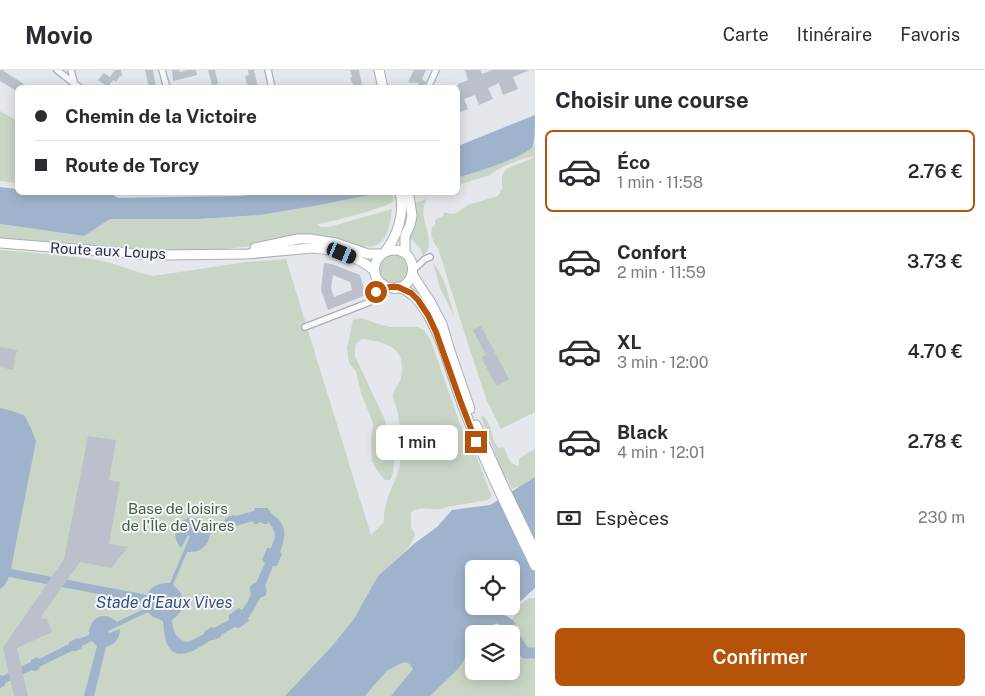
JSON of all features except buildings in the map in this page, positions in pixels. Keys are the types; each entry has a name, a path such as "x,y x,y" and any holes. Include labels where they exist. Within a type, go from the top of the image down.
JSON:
{"main road":[{"path":"379,70 382,85"},
{"path":"376,275 376,262 392,242 401,217 403,195"},
{"path":"405,195 410,202 412,216 405,236 407,256 412,272 442,324 470,411 499,485 535,566"},
{"path":"217,254 310,239 336,243 368,254 395,250 407,256"},
{"name":"Route aux Loups","path":"0,243 139,254 217,254"},
{"path":"217,254 247,254 322,248 360,260 365,263 383,284 405,290 414,295 432,323 440,341 473,434 535,551"},
{"path":"394,287 406,284 412,272"}],"street":[{"path":"59,71 67,72 70,70 74,82"},
{"path":"162,70 165,85"},
{"path":"268,70 271,85"},
{"path":"429,85 436,70"},
{"path":"59,71 77,85"},
{"path":"407,256 427,258 412,272"},
{"path":"373,299 376,292 376,275"},
{"path":"305,327 370,302 394,287"}],"green space":[{"path":"0,111 15,120 15,183 0,181"},
{"path":"535,143 535,412 501,429 487,401 438,248 432,238 431,230 435,226 435,220 443,216 445,212 456,213 468,205 498,196 502,189 502,176 506,169 533,158 533,156 504,166 490,175 460,184 460,177 499,164 527,152"},
{"path":"369,195 392,195 394,198 387,205 317,224 320,227 329,227 392,209 388,229 383,240 372,246 365,246 364,250 344,243 268,244 217,250 148,251 0,239 0,224 84,236 110,218 199,219 260,215"},
{"path":"427,199 424,206 424,214 429,243 428,250 422,255 421,249 408,236 413,205"},
{"name":"Base de loisirs de l'Île de Vaires","path":"0,250 97,260 153,276 246,262 286,259 371,535 384,522 385,506 401,459 400,428 393,395 400,379 402,367 398,353 387,345 362,339 356,344 355,356 388,429 394,437 393,474 390,480 385,480 372,461 373,423 361,393 356,371 349,363 347,348 353,320 361,318 391,327 417,327 424,330 431,341 460,424 476,455 491,498 442,509 420,509 411,512 411,527 415,534 413,539 396,560 382,573 388,592 439,682 465,660 465,680 520,680 520,625 507,625 515,615 520,615 520,605 529,598 535,598 535,696 0,696"},
{"path":"393,255 403,259 407,269 403,279 393,283 383,279 379,269 383,259"},
{"path":"433,263 443,281 454,316 440,288"},
{"path":"483,416 488,423 496,445 499,448 504,447 509,459 515,465 518,466 521,457 535,449 535,477 512,489 507,478 504,476 481,417"}],"water":[{"path":"535,115 533,146 522,154 501,163 460,176 460,145"},
{"path":"0,187 15,189 15,195 113,195 118,198 369,195 260,215 199,219 110,219 84,236 0,224"},
{"name":"Stade d'Eaux Vives","path":"0,408 24,415 36,441 11,569 147,595 156,585 170,583 190,536 188,535 181,548 176,540 175,533 177,527 186,519 200,520 207,526 234,515 254,511 255,508 268,508 280,521 284,529 284,538 280,552 282,554 277,566 273,566 265,586 266,595 260,598 248,618 249,621 239,628 235,627 221,635 221,637 182,654 171,650 166,642 163,621 153,617 148,612 108,631 109,633 120,629 116,641 106,647 94,696 84,696 97,646 92,641 76,651 72,651 39,667 40,669 32,670 5,683 0,688 0,675 2,676 31,662 31,660 37,657 39,659 69,644 69,642 89,635 94,620 98,617 107,616 117,622 146,608 146,603 9,577 5,585 0,589","holes":["253,521 254,524 259,522 267,524 268,522 274,531 275,537 271,548 267,548 262,560 265,563 256,583 250,587 251,595 247,603 242,610 239,608 229,615 229,620 214,628 212,627 205,631 204,634 188,642 184,641 178,637 173,628 172,620 183,607 183,598 178,589 173,585 187,552 203,548 210,534"]},
{"path":"535,477 535,588 520,601 520,560 465,560 465,615 503,615 502,620 493,625 465,625 465,659 458,669 430,696 391,696 413,669 410,664 404,662 388,670 365,696 285,696 333,645 354,619 378,576 415,543 437,527 452,510 490,505"}],"waterway":[{"path":"491,615 509,624 515,638 525,653 535,653"}],"route":[{"path":"376,292 373,299 389,287 398,287 411,293 418,300 436,332 476,442"}]}
